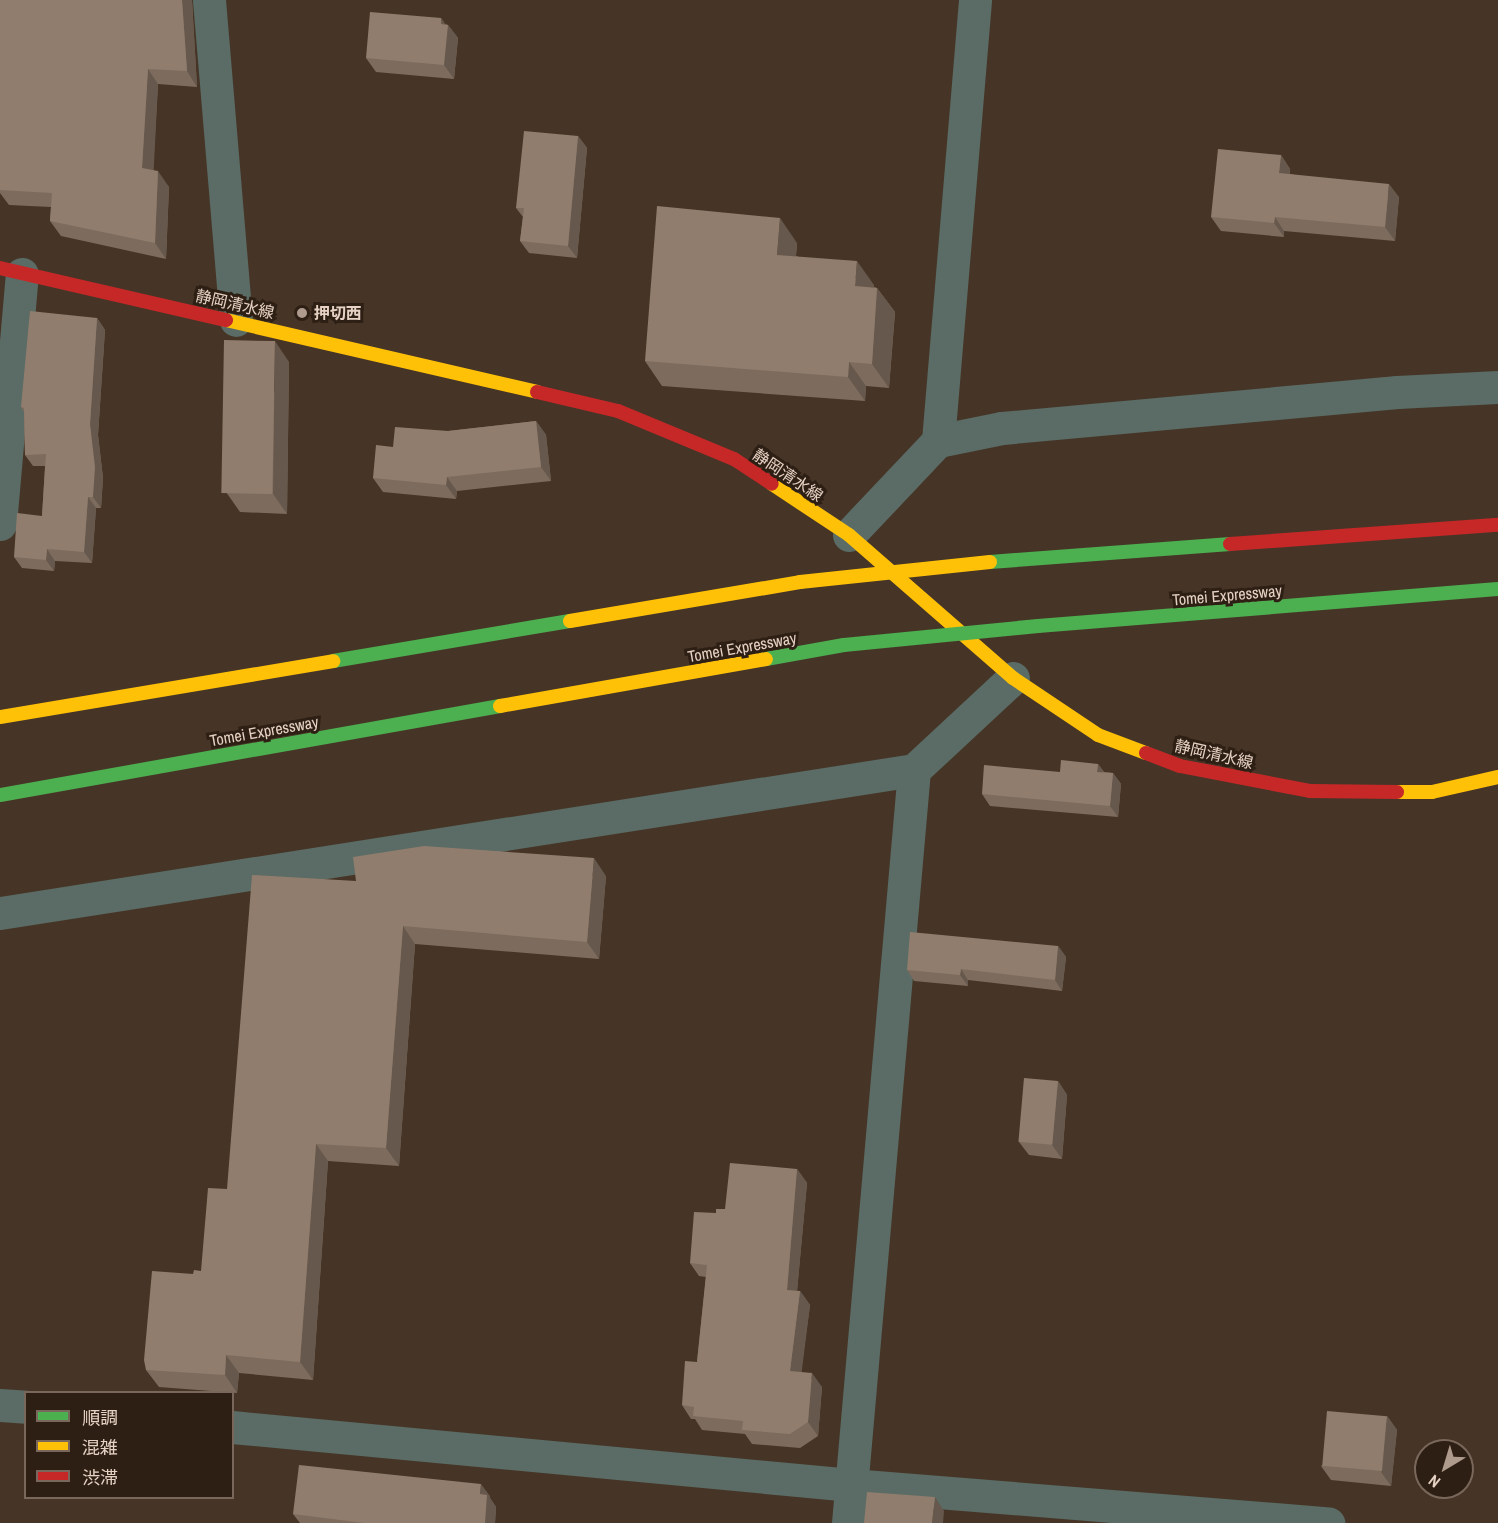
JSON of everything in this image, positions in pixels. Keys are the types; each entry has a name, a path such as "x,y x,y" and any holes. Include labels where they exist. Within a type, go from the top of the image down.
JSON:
{"main road":[{"name":"静岡清水線","path":"11,271 236,320 618,411 734,459 849,535 1013,678 1098,735 1180,766 1310,791 1432,792 1498,777"},
{"path":"0,717 800,582 990,562 1498,525"},
{"name":"Tomei Expressway","path":"0,795 844,645 1038,626 1498,590"}],"street":[{"path":"209,0 236,320"},
{"path":"938,441 975,0"},
{"path":"0,524 11,271"},
{"path":"849,535 938,441 1014,427 1397,392 1498,387"},
{"path":"0,913 914,770 1013,678"},
{"path":"848,1523 914,770"},
{"path":"0,1405 24,1407"},
{"path":"234,1427 851,1485 1328,1523"}],"building":[{"path":"0,0 182,0 187,71 148,69 142,168 158,171 155,243 50,221 52,193 0,190"},
{"path":"370,12 441,18 441,24 448,25 444,65 366,58"},
{"path":"524,131 578,136 568,246 520,241 524,208 516,208"},
{"path":"1218,149 1281,155 1279,173 1389,184 1385,227 1275,217 1274,223 1211,217"},
{"path":"657,206 780,218 777,255 857,261 855,286 877,288 872,364 849,362 848,377 645,361"},
{"path":"30,311 97,318 90,424 95,467 93,497 88,497 84,552 47,549 46,560 14,557 17,513 42,516 46,454 25,455 24,408 21,407"},
{"path":"224,340 275,341 272,494 221,493"},
{"path":"536,421 541,467 447,477 446,485 373,478 376,445 393,447 395,427 448,431"},
{"path":"1061,760 1098,764 1097,772 1113,773 1110,806 982,794 984,765 1060,772"},
{"path":"424,846 594,858 587,942 403,926 386,1148 316,1144 300,1362 226,1355 225,1375 146,1370 144,1360 152,1271 193,1274 194,1270 201,1271 208,1188 227,1189 252,875 356,881 353,857"},
{"path":"910,932 1058,946 1055,980 961,969 960,975 907,970"},
{"path":"1024,1078 1058,1081 1052,1145 1018,1142"},
{"path":"730,1163 797,1169 787,1290 800,1291 790,1371 812,1373 808,1422 790,1434 742,1430 743,1421 693,1416 694,1407 682,1405 685,1361 697,1362 707,1265 690,1263 694,1212 716,1213 716,1209 725,1209"},
{"path":"1327,1411 1387,1416 1382,1471 1322,1466"},
{"path":"299,1465 481,1484 480,1494 487,1495 485,1523 364,1523 293,1514"},
{"path":"867,1492 935,1497 932,1523 864,1523"}],"traffic: fast":[{"path":"990,562 1230,544"},
{"path":"1038,626 1498,589"},
{"path":"333,661 570,621"},
{"path":"844,645 1038,626"},
{"path":"766,659 844,645"},
{"path":"0,795 500,706"}],"traffic: slow":[{"path":"226,320 537,392"},
{"path":"772,484 849,535 1013,678 1098,735 1146,753"},
{"path":"800,582 990,562"},
{"path":"570,621 800,582"},
{"path":"500,706 766,659"},
{"path":"0,717 333,661"},
{"path":"1397,792 1432,792 1498,777"}],"traffic: jam":[{"path":"0,268 226,320"},
{"path":"537,392 618,411 734,459 772,484"},
{"path":"1230,544 1498,525"},
{"path":"1146,753 1180,766 1310,791 1397,792"}],"place":[{"name":"押切西","path":"302,313"}]}
